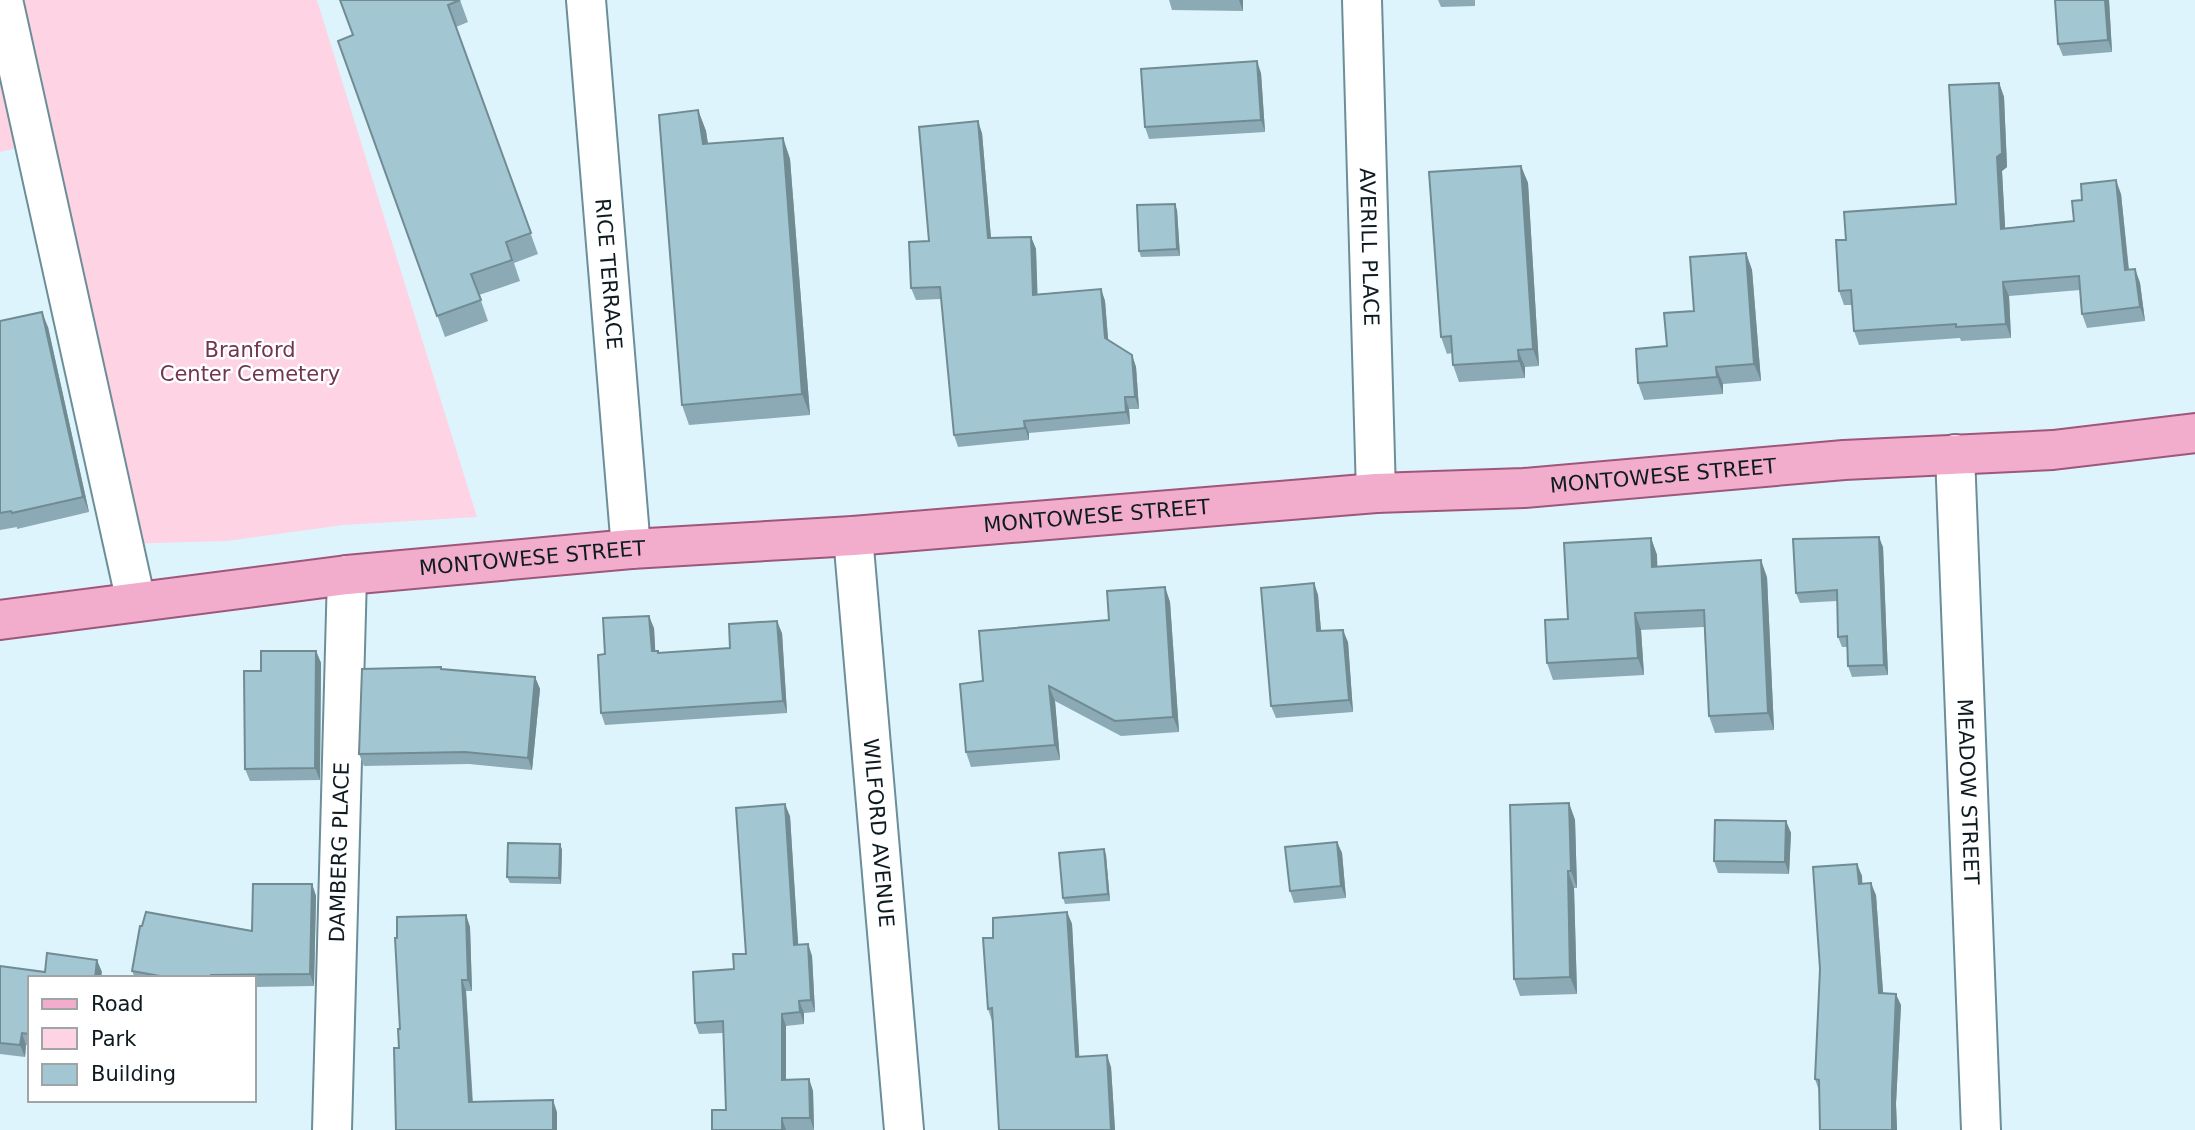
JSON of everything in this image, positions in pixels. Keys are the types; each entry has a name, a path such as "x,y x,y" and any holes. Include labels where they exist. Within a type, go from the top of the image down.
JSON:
{"main road":[{"name":"MONTOWESE STREET","path":"0,620 347,575 631,549 853,536 1376,493 1524,488 1844,460 2053,450 2195,433"}],"street":[{"path":"4,0 136,602"},
{"name":"RICE TERRACE","path":"586,0 631,549"},
{"name":"AVERILL PLACE","path":"1362,0 1376,493"},
{"name":"MEADOW STREET","path":"1955,454 1981,1130"},
{"name":"WILFORD AVENUE","path":"853,536 904,1130"},
{"name":"DAMBERG PLACE","path":"332,1130 347,575"}],"green space":[{"name":"Branford Center Cemetery","path":"0,0 317,0 477,517 343,525 227,541 118,544 21,147 0,152"}],"building":[{"path":"340,0 460,0 448,5 531,233 506,242 512,260 471,274 481,300 437,316 338,41 353,35"},
{"path":"2055,0 2105,0 2108,40 2058,44"},
{"path":"1257,61 1261,120 1145,127 1141,69"},
{"path":"1999,83 2002,153 1997,157 2001,229 2074,221 2072,201 2082,200 2081,184 2116,180 2125,270 2135,269 2140,307 2082,314 2079,276 2003,282 2006,324 1956,327 1956,324 1854,331 1851,290 1839,291 1836,240 1846,240 1844,212 1956,204 1949,85"},
{"path":"698,110 703,144 783,138 802,394 682,405 659,115"},
{"path":"978,121 988,238 1031,237 1033,295 1101,289 1105,338 1132,355 1135,397 1125,397 1126,412 1024,421 1025,428 954,435 940,287 911,288 909,242 929,241 919,127"},
{"path":"1521,166 1533,349 1518,350 1519,361 1453,365 1451,336 1441,337 1429,172"},
{"path":"1175,204 1177,249 1139,251 1137,205"},
{"path":"1746,253 1754,364 1716,367 1717,377 1638,383 1636,349 1667,346 1664,313 1694,311 1690,257"},
{"path":"42,312 83,497 12,513 0,513 0,321"},
{"path":"1879,537 1884,665 1848,666 1847,636 1838,637 1837,590 1796,593 1793,539"},
{"path":"1651,538 1652,567 1761,560 1768,713 1709,716 1704,610 1635,613 1638,658 1547,663 1545,620 1568,619 1564,543"},
{"path":"1314,583 1317,631 1343,630 1349,700 1271,706 1261,588"},
{"path":"1165,587 1173,717 1115,721 1049,686 1055,745 966,752 960,684 983,681 979,631 1109,620 1107,591"},
{"path":"649,616 652,651 658,653 730,648 729,624 777,621 783,701 601,713 598,655 605,654 603,618"},
{"path":"261,651 316,651 315,768 245,769 244,671 261,671"},
{"path":"441,667 535,677 528,758 465,752 359,754 362,669"},
{"path":"1569,803 1570,977 1514,979 1510,805"},
{"path":"785,804 794,945 808,944 811,1000 799,1001 800,1012 782,1014 782,1080 809,1079 810,1118 782,1118 782,1130 712,1130 712,1110 726,1110 723,1021 695,1023 693,972 734,969 733,954 746,954 736,808"},
{"path":"1715,820 1786,821 1785,862 1714,861"},
{"path":"1337,842 1341,886 1290,891 1285,847"},
{"path":"508,843 560,844 559,878 507,877"},
{"path":"1104,849 1108,894 1063,898 1059,853"},
{"path":"1857,864 1859,884 1871,883 1879,993 1896,994 1892,1130 1820,1130 1819,1080 1815,1079 1820,969 1813,867"},
{"path":"253,884 312,884 310,974 160,976 132,971 140,926 146,912 252,931"},
{"path":"1067,912 1076,1057 1107,1055 1111,1130 999,1130 992,1008 988,1009 983,938 993,938 993,918"},
{"path":"466,915 468,980 462,980 469,1102 553,1100 553,1130 396,1130 394,1048 399,1048 400,1029 395,938 397,917"},
{"path":"47,953 97,960 95,976 28,976 28,1034 22,1033 20,1045 0,1043 0,966 45,972"}]}
